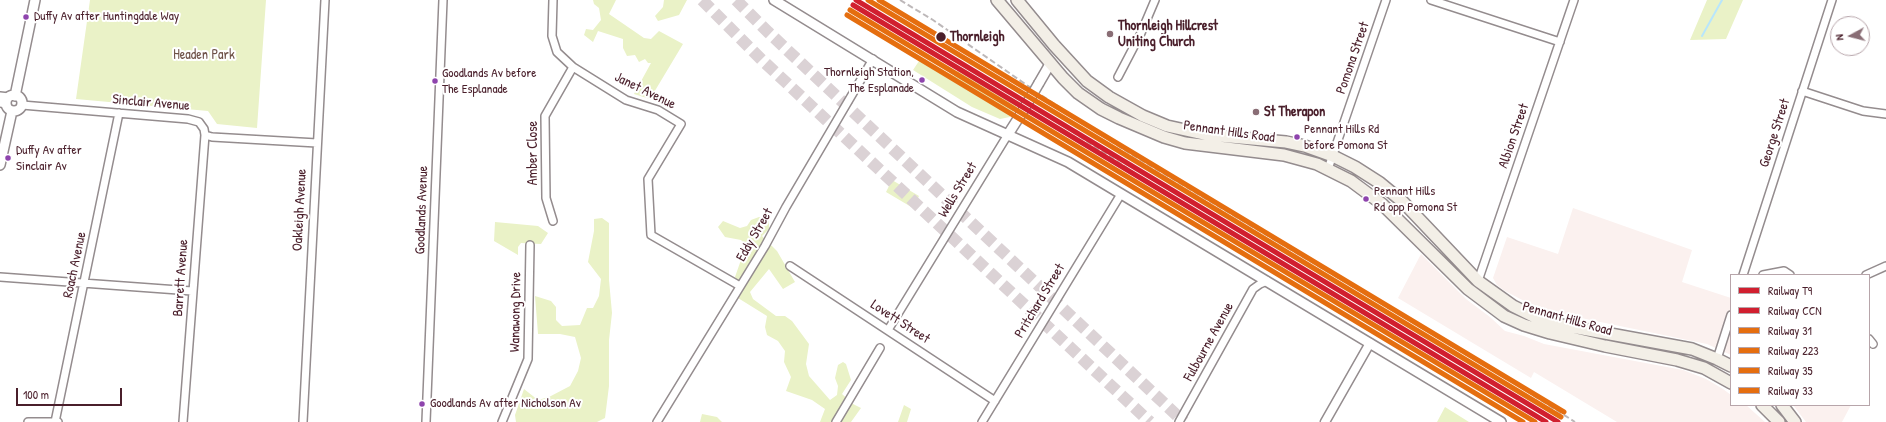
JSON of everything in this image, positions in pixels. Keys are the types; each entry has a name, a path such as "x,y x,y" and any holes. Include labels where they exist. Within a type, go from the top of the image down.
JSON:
{"highway":[{"name":"Pennant Hills Road","path":"997,0 1050,64 1078,92 1102,109 1139,128 1185,143 1284,155 1302,159 1328,169 1366,191 1382,204 1468,290 1504,316 1524,325 1550,333 1691,364 1704,368 1730,382"},
{"name":"Pennant Hills Road","path":"1022,3 1054,46 1087,81 1108,97 1143,116 1188,131 1215,136 1286,142 1305,146 1333,156 1380,183 1403,202 1478,281 1513,306 1537,318 1561,325 1692,349 1730,366"},
{"path":"1036,23 1053,57 1050,64"},
{"path":"1763,406 1779,422"},
{"path":"1783,406 1795,422"}],"main road":[{"path":"0,166 7,101 35,0"},
{"path":"774,0 957,112 1007,136 1068,162 1501,422"},
{"name":"Wells Street","path":"1007,136 1050,64"},
{"path":"7,101 19,109 22,105"}],"street":[{"name":"Oakleigh Avenue","path":"303,422 324,0"},
{"name":"Goodlands Avenue","path":"426,422 443,0"},
{"name":"Janet Avenue","path":"553,0 552,36 557,52 573,67 626,100 658,110 681,124 648,179 651,235 740,286"},
{"path":"1118,77 1141,33 1155,0"},
{"name":"Pomona Street","path":"1328,169 1386,0"},
{"path":"1431,0 1560,42"},
{"name":"Albion Street","path":"1478,281 1574,0"},
{"name":"George Street","path":"1743,274 1832,0"},
{"name":"Eddy Street","path":"657,422 740,286 872,59"},
{"name":"Amber Close","path":"553,221 546,198 545,116 573,67"},
{"path":"1802,91 1863,111 1886,114"},
{"name":"Sinclair Avenue","path":"22,105 194,120 202,126 204,135"},
{"name":"Roach Avenue","path":"55,422 119,113"},
{"path":"204,135 317,143"},
{"name":"Barrett Avenue","path":"183,422 204,135"},
{"name":"Wells Street","path":"888,330 1007,136"},
{"name":"Pritchard Street","path":"982,422 1121,194"},
{"name":"Wanawong Drive","path":"502,422 528,359 530,245"},
{"name":"Lovett Street","path":"790,266 995,401"},
{"path":"1868,274 1886,266"},
{"path":"1768,274 1784,271 1788,274"},
{"path":"0,277 192,291"},
{"name":"Fulbourne Avenue","path":"1180,422 1253,289 1267,281"},
{"path":"1717,359 1730,318"},
{"path":"1325,422 1370,343"},
{"path":"836,422 880,348"},
{"path":"28,422 58,422"}],"shaded area":[{"path":"1573,208 1692,250 1682,282 1730,298 1730,355 1707,344 1552,312 1530,304 1505,291 1497,285 1493,278 1507,237 1558,254"},
{"path":"1421,254 1466,299 1490,317 1505,331 1524,336 1544,344 1683,370 1706,379 1723,389 1730,394 1730,406 1747,406 1765,422 1617,422 1534,372 1531,378 1398,298"},
{"path":"1794,406 1850,406 1842,422 1806,422"}],"green space":[{"name":"Headen Park","path":"90,0 266,0 257,128 217,124 208,111 76,99"},
{"path":"593,0 616,0 609,14 644,38 651,39 659,31 683,44 650,99 634,94 651,63 648,63 645,59 639,62 635,55 627,56 623,48 623,39 598,31 593,42 584,35 586,29 593,30 601,20 599,8 594,4"},
{"path":"664,0 687,0 679,15 658,21 655,16 663,7"},
{"path":"1707,0 1743,0 1726,39 1690,40"},
{"path":"921,58 954,76 958,70 1017,105 1010,117 1000,119 972,107 913,70"},
{"path":"892,180 919,196 913,208 886,192"},
{"path":"759,217 769,220 769,229 762,236 777,251 795,282 783,289 769,269 750,292 753,299 776,316 785,316 792,321 809,344 806,364 809,376 830,400 837,395 838,386 835,378 838,365 843,362 846,364 851,380 842,394 853,404 861,408 851,422 820,422 825,409 812,400 786,391 791,377 784,362 785,351 778,341 767,335 765,327 767,316 738,298 743,291 735,277 742,257 747,251 746,245 741,240 725,237 718,227 723,221 740,228 747,226 751,220"},
{"path":"602,218 609,223 609,280 612,313 609,340 609,386 605,418 597,422 516,422 515,415 524,389 538,400 549,397 570,386 578,371 581,358 575,337 560,334 538,334 535,296 551,301 556,307 556,320 562,326 580,325 587,308 593,308 599,296 601,279 588,262 594,231 594,219"},
{"path":"495,222 538,226 548,233 541,244 521,243 518,247 518,255 494,241"},
{"path":"904,405 911,409 907,422 898,422"},
{"path":"1445,407 1469,422 1437,422"},
{"path":"702,414 717,417 722,422 700,422"}],"waterway":[{"path":"1702,36 1722,0"}],"tunnel":[{"path":"702,0 762,60 1150,422"},
{"path":"736,0 768,32 1184,422"}],"railway":[{"path":"900,0 933,20 1041,95 1126,151 1519,386 1575,422"},
{"path":"1064,126 1136,174 1545,422"}],"rail line":[{"name":"T9","path":"856,0 1558,422"},
{"name":"31","path":"868,0 1561,417"},
{"name":"35","path":"879,0 1564,412"},
{"name":"CCN","path":"853,5 1546,422"},
{"name":"223","path":"850,10 1535,422"},
{"name":"33","path":"847,15 1523,422"}],"place":[{"name":"Duffy Av after Huntingdale Way","path":"26,17"},
{"name":"Thornleigh Hillcrest Uniting Church","path":"1110,34"},
{"name":"Thornleigh","path":"941,37"},
{"name":"Thornleigh Station, The Esplanade","path":"922,80"},
{"name":"Goodlands Av before The Esplanade","path":"435,81"},
{"name":"St Therapon","path":"1256,112"},
{"name":"Pennant Hills Rd before Pomona St","path":"1297,137"},
{"name":"Duffy Av after Sinclair Av","path":"8,158"},
{"name":"Pennant Hills Rd opp Pomona St","path":"1366,199"},
{"name":"Goodlands Av after Nicholson Av","path":"422,404"}]}
